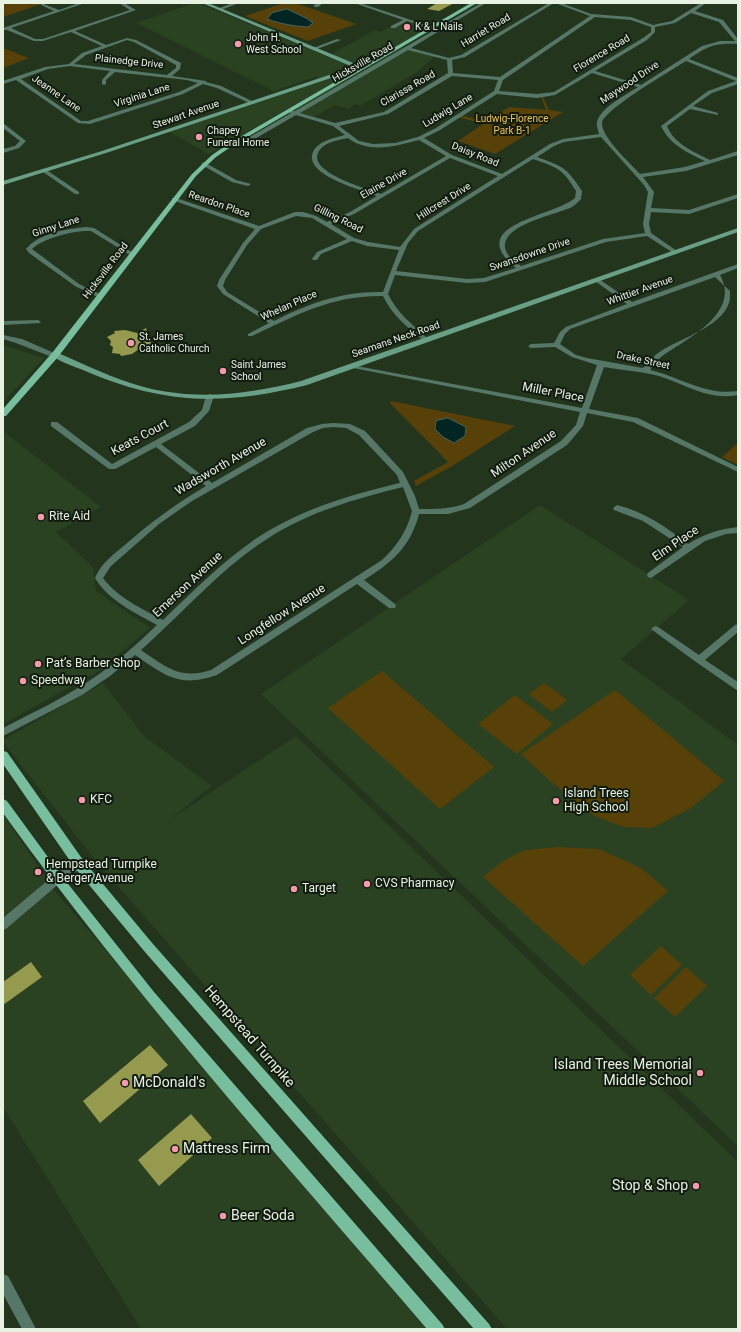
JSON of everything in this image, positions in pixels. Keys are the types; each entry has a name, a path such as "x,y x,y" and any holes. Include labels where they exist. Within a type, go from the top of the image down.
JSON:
{"main road":[{"path":"204,3 360,67"},
{"name":"Hicksville Road","path":"375,61 475,3"},
{"name":"Stewart Avenue","path":"3,183 104,152 375,61"},
{"name":"Hicksville Road","path":"3,414 54,355 174,199 204,164 230,145 289,111 360,67"},
{"name":"Seamans Neck Road","path":"54,355 114,380 144,389 185,396 247,394 279,389 304,383 738,230"},
{"name":"Hempstead Turnpike","path":"3,755 79,864 162,963 484,1329"},
{"path":"3,804 57,879 151,997 437,1329"}],"street":[{"path":"5,28 83,3"},
{"path":"5,28 38,41 134,10 121,3"},
{"path":"219,9 237,3"},
{"path":"316,6 321,3"},
{"path":"356,3 433,28"},
{"name":"Hicksville Road","path":"230,145 237,147 484,3"},
{"name":"Harriet Road","path":"449,59 468,55 538,10 552,3"},
{"path":"557,3 594,16 627,17 643,21 653,26 673,22 704,3"},
{"path":"43,4 58,11"},
{"path":"691,11 721,21 738,42"},
{"path":"496,92 501,79 594,16"},
{"path":"393,27 407,19"},
{"name":"Florence Road","path":"496,92 537,96 549,95 650,35 653,32 653,26"},
{"path":"72,31 105,46"},
{"path":"70,65 84,54 105,46 128,40 136,41 179,64 178,69 169,76"},
{"path":"316,48 339,40"},
{"name":"Maywood Drive","path":"602,135 599,123 604,112 708,45 720,42 738,42"},
{"path":"401,46 449,59"},
{"name":"Clarissa Road","path":"335,125 386,113 451,74 449,59"},
{"path":"685,59 738,81"},
{"name":"Plainedge Drive","path":"3,83 47,68 70,65 169,76 204,82 233,92 252,102"},
{"path":"104,84 104,80 114,70"},
{"path":"591,71 642,87"},
{"path":"451,74 501,79"},
{"name":"Jeanne Lane","path":"18,79 75,119 84,122"},
{"path":"710,162 678,144 665,130 664,126 710,92 738,81"},
{"name":"Virginia Lane","path":"84,122 97,120 181,93 204,82"},
{"name":"Ludwig Lane","path":"289,111 335,125 357,142 380,146 395,145 420,138 438,130 496,92"},
{"path":"690,107 716,114"},
{"path":"3,125 23,141 17,147 3,151"},
{"path":"602,135 639,176 651,192 646,224 648,234 675,252"},
{"name":"Hillcrest Drive","path":"385,294 402,249 407,240 416,230 558,142 602,135"},
{"path":"348,136 330,141 320,146 315,154 314,162 321,170 330,175 381,196"},
{"name":"Daisy Road","path":"420,138 450,156 502,176"},
{"path":"639,176 686,169 738,153"},
{"name":"Elaine Drive","path":"327,224 352,213 450,156"},
{"path":"520,269 502,249 502,241 506,233 520,223 571,205 578,199 579,194 577,187 563,169 533,157"},
{"path":"204,164 234,181 248,184"},
{"path":"45,171 77,193"},
{"path":"649,210 689,212 738,196"},
{"name":"Reardon Place","path":"174,199 259,228"},
{"name":"Gilling Road","path":"273,323 225,293 220,286 222,280 245,244 259,228 295,214 308,215 352,239 367,244 402,249"},
{"name":"Ginny Lane","path":"100,296 77,285 31,252 30,247 36,242 76,229 88,228 132,254"},
{"name":"Swansdowne Drive","path":"394,273 476,281 492,279 605,240 648,234"},
{"path":"315,259 319,253 352,239"},
{"name":"Whittier Avenue","path":"556,345 562,333 568,328 738,266"},
{"path":"645,371 662,352 700,335 732,315 737,303 735,294 728,284 716,274"},
{"path":"596,280 632,305"},
{"name":"Whelan Place","path":"250,334 313,304 328,299 365,293 385,294"},
{"path":"385,294 389,305 395,313 426,340"},
{"path":"3,324 38,322"},
{"path":"3,337 19,341 54,355"},
{"path":"531,346 556,345"},
{"name":"Drake Street","path":"556,345 573,356 601,364 610,364 667,376 706,392 727,394 738,393"},
{"name":"Milton Avenue","path":"416,511 444,512 467,506 564,443 579,426 601,364"},
{"name":"Miller Place","path":"353,366 635,420 738,470"},
{"name":"Keats Court","path":"54,424 112,467 192,424 206,411 210,396"},
{"name":"Wadsworth Avenue","path":"163,624 119,600 104,587 99,578 100,573 108,564 156,522 189,499 310,430 322,426 333,425 347,426 362,433 400,474 411,496 416,511"},
{"path":"156,443 211,486"},
{"name":"Emerson Avenue","path":"3,732 38,715 103,676 135,650 236,557 263,538 288,523 345,499 405,484"},
{"path":"617,508 631,511 644,517 689,548"},
{"name":"Longfellow Avenue","path":"135,650 175,676 188,679 203,678 221,669 385,562 401,546 412,526 416,511"},
{"name":"Elm Place","path":"651,575 701,539 738,530"},
{"path":"358,580 392,606"},
{"path":"699,660 738,627"},
{"path":"656,629 738,687"},
{"path":"3,925 57,879 79,864"},
{"path":"3,1281 29,1329"}],"shaded area":[{"path":"194,3 198,3 331,58 335,52 375,30 380,32 404,19 430,27 398,46 435,56 417,72 360,106 355,104 348,109 335,105 314,117 289,109 209,154 169,132 313,83 318,76 274,91 136,23"},
{"path":"3,345 44,358 3,402"},
{"path":"3,431 101,507 56,532 93,567 96,591 150,628 99,671 3,724"},
{"name":"Island Trees High School","path":"540,505 689,600 621,659 738,745 738,1146 261,694"},
{"path":"103,683 145,737 212,786 169,820 296,736 738,1162 738,1329 507,1329 100,866 3,742 3,740"},
{"path":"3,814 54,890 429,1329 141,1329 3,1107"}],"green space":[{"path":"3,3 44,3 3,17"},
{"path":"284,3 295,3 356,24 308,41 245,16"},
{"path":"3,48 29,58 3,68"},
{"name":"Ludwig-Florence Park B-1","path":"541,97 543,97 549,110 563,112 495,154 458,141 483,124 458,117 461,115 486,122 509,107 546,110"},
{"path":"391,401 515,426 452,466 416,486 414,481 448,462 390,403"},
{"path":"738,443 738,465 722,457"},
{"path":"382,671 494,767 440,809 328,708"},
{"path":"544,683 567,700 552,712 529,694"},
{"path":"615,690 724,781 691,808 652,828 623,827 595,816 549,780 521,754"},
{"path":"515,695 553,724 517,754 478,724"},
{"path":"558,847 599,849 641,868 668,891 583,966 483,877 503,861 525,850"},
{"path":"661,946 682,965 651,995 630,975"},
{"path":"686,967 707,986 675,1017 654,998"}],"water":[{"path":"287,9 313,23 308,27 303,27 267,19 272,13"},
{"path":"448,418 466,427 465,436 454,443 443,437 435,429 436,421"}],"building":[{"path":"437,3 454,3 439,11 427,9"},
{"name":"St. James Catholic Church","path":"146,328 153,348 142,347 132,354 121,356 120,354 112,353 113,347 110,345 111,341 107,337 115,333 114,331 125,330 137,333"},
{"path":"31,962 42,977 3,1005 3,982"},
{"name":"McDonald's","path":"150,1045 168,1065 100,1123 83,1101"},
{"name":"Mattress Firm","path":"191,1114 212,1138 159,1186 138,1160"}],"place":[{"name":"K & L Nails","path":"407,27"},
{"name":"John H. West School","path":"238,44"},
{"name":"Chapey Funeral Home","path":"199,137"},
{"name":"St. James Catholic Church","path":"131,343"},
{"name":"Saint James School","path":"223,371"},
{"name":"Rite Aid","path":"41,517"},
{"name":"Pat’s Barber Shop","path":"38,664"},
{"name":"Speedway","path":"23,681"},
{"name":"KFC","path":"82,800"},
{"name":"Island Trees High School","path":"556,801"},
{"name":"Hempstead Turnpike & Berger Avenue","path":"38,872"},
{"name":"CVS Pharmacy","path":"367,884"},
{"name":"Target","path":"294,889"},
{"name":"Island Trees Memorial Middle School","path":"700,1073"},
{"name":"McDonald's","path":"125,1083"},
{"name":"Mattress Firm","path":"175,1149"},
{"name":"Stop & Shop","path":"696,1186"},
{"name":"Beer Soda","path":"223,1216"}]}
